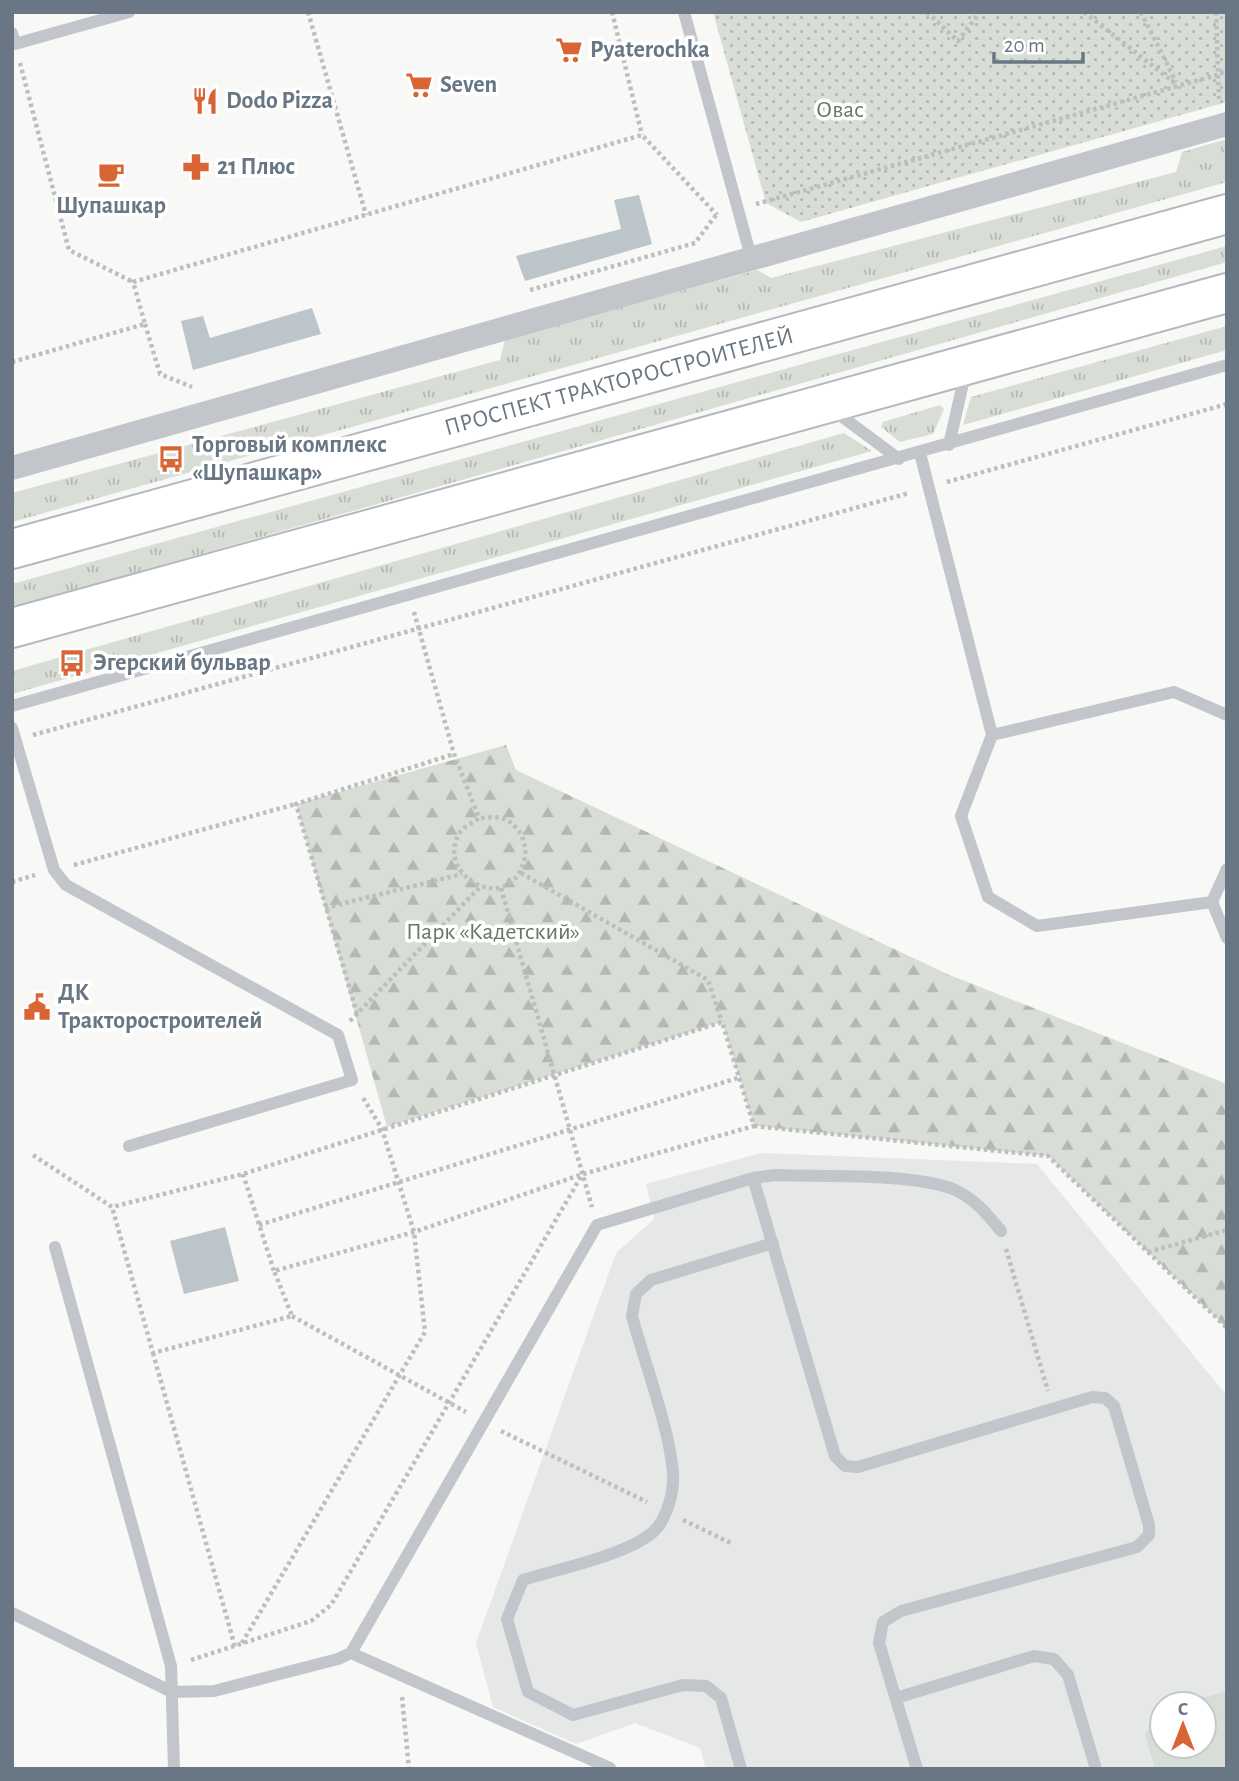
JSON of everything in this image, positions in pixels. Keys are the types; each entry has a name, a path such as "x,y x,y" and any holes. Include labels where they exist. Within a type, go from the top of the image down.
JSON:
{"main road":[{"name":"ПРОСПЕКТ ТРАКТОРОСТРОИТЕЛЕЙ","path":"12,549 1227,214"},
{"path":"12,628 1227,293"}],"street":[{"path":"12,468 751,257 1223,114"}],"lane":[{"path":"14,38 129,12"},
{"path":"684,12 751,257"},
{"path":"949,445 968,364"},
{"path":"12,706 1227,365"},
{"path":"825,404 899,459"},
{"path":"920,453 992,735 961,816 988,897 1037,926 1212,902"},
{"path":"992,735 1174,692 1227,715"},
{"path":"12,728 54,870 66,885 338,1035 352,1080 129,1146"},
{"path":"1227,869 1212,902 1227,938"},
{"path":"12,1613 172,1692 214,1691 338,1660 351,1653 597,1224 753,1178 775,1175 924,1181 954,1190 981,1207 1001,1231"},
{"path":"753,1178 835,1456 845,1466 858,1466 1091,1397 1105,1398 1114,1406 1149,1525 1149,1535 1137,1547 901,1611 883,1622 879,1643 917,1769"},
{"path":"741,1769 721,1698 706,1686 684,1685 573,1714 528,1692 508,1619 523,1580 633,1545 655,1531 666,1512 673,1483 670,1455 632,1316 636,1294 651,1280 773,1243"},
{"path":"55,1247 171,1666 174,1769"},
{"path":"351,1653 610,1768"},
{"path":"896,1698 1034,1656 1054,1659 1068,1675 1096,1769"}],"path":[{"path":"308,12 366,215"},
{"path":"612,12 642,135 716,215"},
{"path":"927,12 958,41 980,12"},
{"path":"1084,12 1178,86"},
{"path":"1141,12 1178,86"},
{"path":"1216,12 1217,75 1223,114"},
{"path":"14,38 69,250 133,282 642,135"},
{"path":"523,292 695,243 716,215 1217,75 1227,68"},
{"path":"133,282 160,374 192,387 205,384"},
{"path":"12,362 145,324"},
{"path":"36,734 1227,404"},
{"path":"409,595 454,754 479,818"},
{"path":"12,882 296,804 454,754"},
{"path":"296,804 357,1014"},
{"path":"479,818 501,818 520,831 527,852 521,873 501,888 480,888 462,874 454,854 461,832 479,818"},
{"path":"521,873 708,980 741,1077 754,1126"},
{"path":"325,908 462,874"},
{"path":"338,1035 480,888"},
{"path":"501,888 597,1224"},
{"path":"112,1207 243,1174 722,1022"},
{"path":"259,1224 741,1077"},
{"path":"242,1644 425,1332 414,1233 382,1129 352,1080"},
{"path":"274,1271 414,1233 583,1174 754,1126 1048,1156 1227,1328"},
{"path":"33,1155 112,1207 235,1647"},
{"path":"243,1174 274,1271 292,1316 485,1423 733,1544"},
{"path":"171,1666 311,1621 331,1605 583,1174"},
{"path":"1147,1252 1227,1230"},
{"path":"1001,1231 1053,1409"},
{"path":"153,1353 292,1316"},
{"path":"400,1676 410,1769"}],"shaded area":[{"path":"639,195 652,244 525,281 516,256 621,229 614,200"},
{"path":"312,308 321,334 193,370 181,321 203,316 210,338"},
{"path":"761,1153 1037,1164 1227,1396 1227,1769 706,1769 700,1748 635,1723 576,1744 493,1707 476,1643 616,1253 654,1219 646,1184"},
{"path":"225,1227 239,1281 184,1294 170,1241"}],"green space":[{"name":"Овас","path":"713,12 1227,12 1227,102 801,222 766,203"},
{"path":"1227,139 1227,182 12,522 12,493 500,360 505,340 757,270 771,278 1176,172 1182,152"},
{"path":"1227,246 1227,262 12,608 12,584"},
{"path":"1227,326 1227,350 963,425 971,397"},
{"path":"940,405 944,409 933,434 900,442 881,427 883,422"},
{"path":"844,433 872,451 12,694 12,671"},
{"name":"Парк «Кадетский»","path":"506,745 516,770 947,974 1227,1084 1227,1328 1048,1156 754,1126 722,1022 387,1127 296,804"},
{"path":"1227,1691 1227,1769 1155,1769 1152,1760 1218,1760 1218,1693"}],"place":[{"name":"Pyaterochka","path":"569,50"},
{"name":"Seven","path":"419,85"},
{"name":"Dodo Pizza","path":"205,101"},
{"name":"21 Плюс","path":"196,167"},
{"name":"Шупашкар","path":"111,174"},
{"name":"Торговый комплекс «Шупашкар»","path":"171,459"},
{"name":"Эгерский бульвар","path":"72,663"},
{"name":"ДК Тракторостроителей","path":"37,1007"}]}
